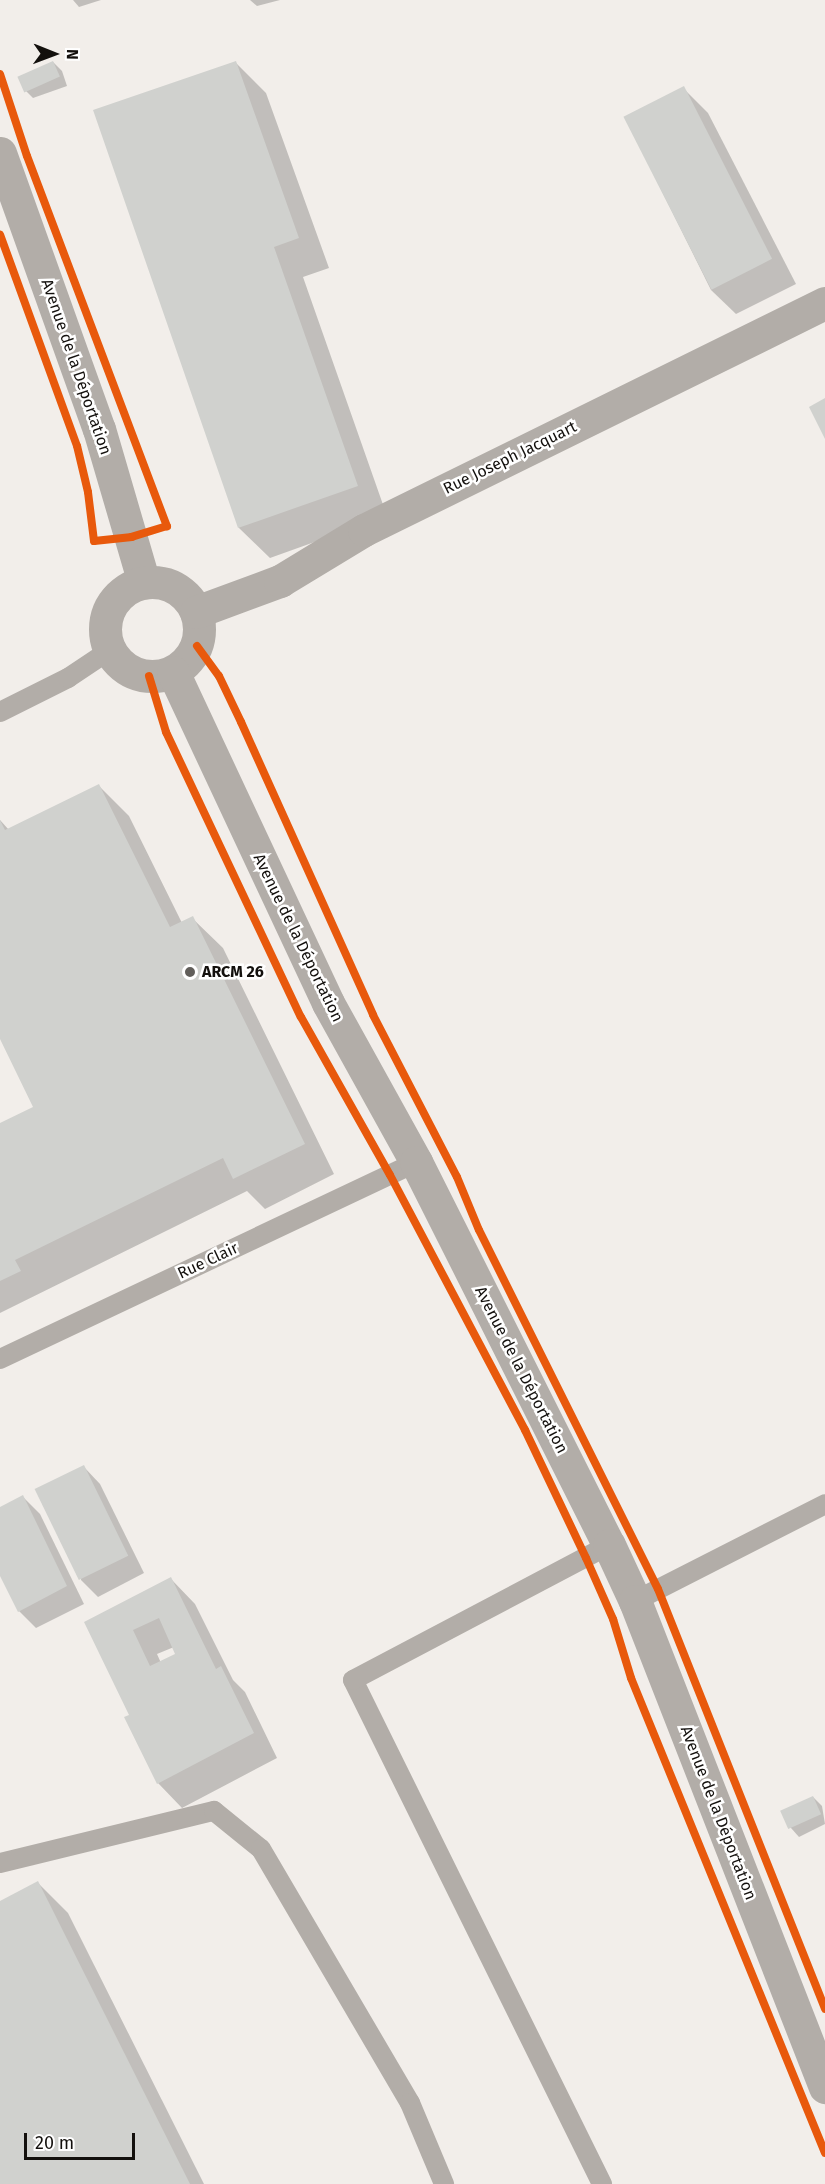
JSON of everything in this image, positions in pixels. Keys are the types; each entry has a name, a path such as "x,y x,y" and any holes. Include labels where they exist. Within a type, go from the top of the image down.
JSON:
{"street":[{"name":"Avenue de la Déportation","path":"0,153 99,429 144,583"},
{"name":"Rue Joseph Jacquart","path":"196,612 280,581 364,530 825,303"},
{"path":"144,583 166,584 184,594 196,612 199,628 197,646 187,661 173,672 149,676 133,673 120,663 110,650 105,629 110,608 125,591 144,583"},
{"name":"Avenue de la Déportation","path":"173,672 328,1004 416,1162 609,1545 634,1601 825,2087"}],"lane":[{"path":"0,712 68,678 110,650"},
{"name":"Rue Clair","path":"0,1359 416,1162"},
{"path":"634,1601 825,1504"},
{"path":"602,2184 353,1680 609,1545"},
{"path":"0,1863 214,1811 261,1849 410,2103 444,2184"}],"building":[{"path":"53,61 60,77 24,92 17,77"},
{"path":"236,61 299,238 274,247 358,486 238,528 93,110"},
{"path":"684,86 772,259 711,290 623,117"},
{"path":"825,398 825,439 809,407"},
{"path":"99,784 170,927 193,916 305,1144 233,1179 223,1158 15,1260 21,1271 0,1281 0,1123 33,1107 0,1039 0,820 5,830"},
{"path":"84,1465 128,1556 79,1580 35,1489"},
{"path":"23,1495 67,1586 18,1612 0,1576 0,1507"},
{"path":"171,1577 216,1669 221,1666 254,1733 157,1784 124,1717 129,1715 84,1622","holes":["159,1618 175,1654 150,1666 133,1630"]},
{"path":"813,1796 821,1814 788,1829 780,1811"},
{"path":"38,1881 190,2184 0,2184 0,1901"}],"cycle path":[{"path":"0,74 27,156 167,526 132,537 94,541 88,492 77,446 0,235"},
{"path":"197,646 219,676 373,1015 457,1177 479,1230 658,1589 825,2009"},
{"path":"149,676 166,732 301,1017 390,1175 525,1430 586,1558 613,1619 631,1678 825,2153"}],"place":[{"name":"ARCM 26","path":"190,972"}]}
